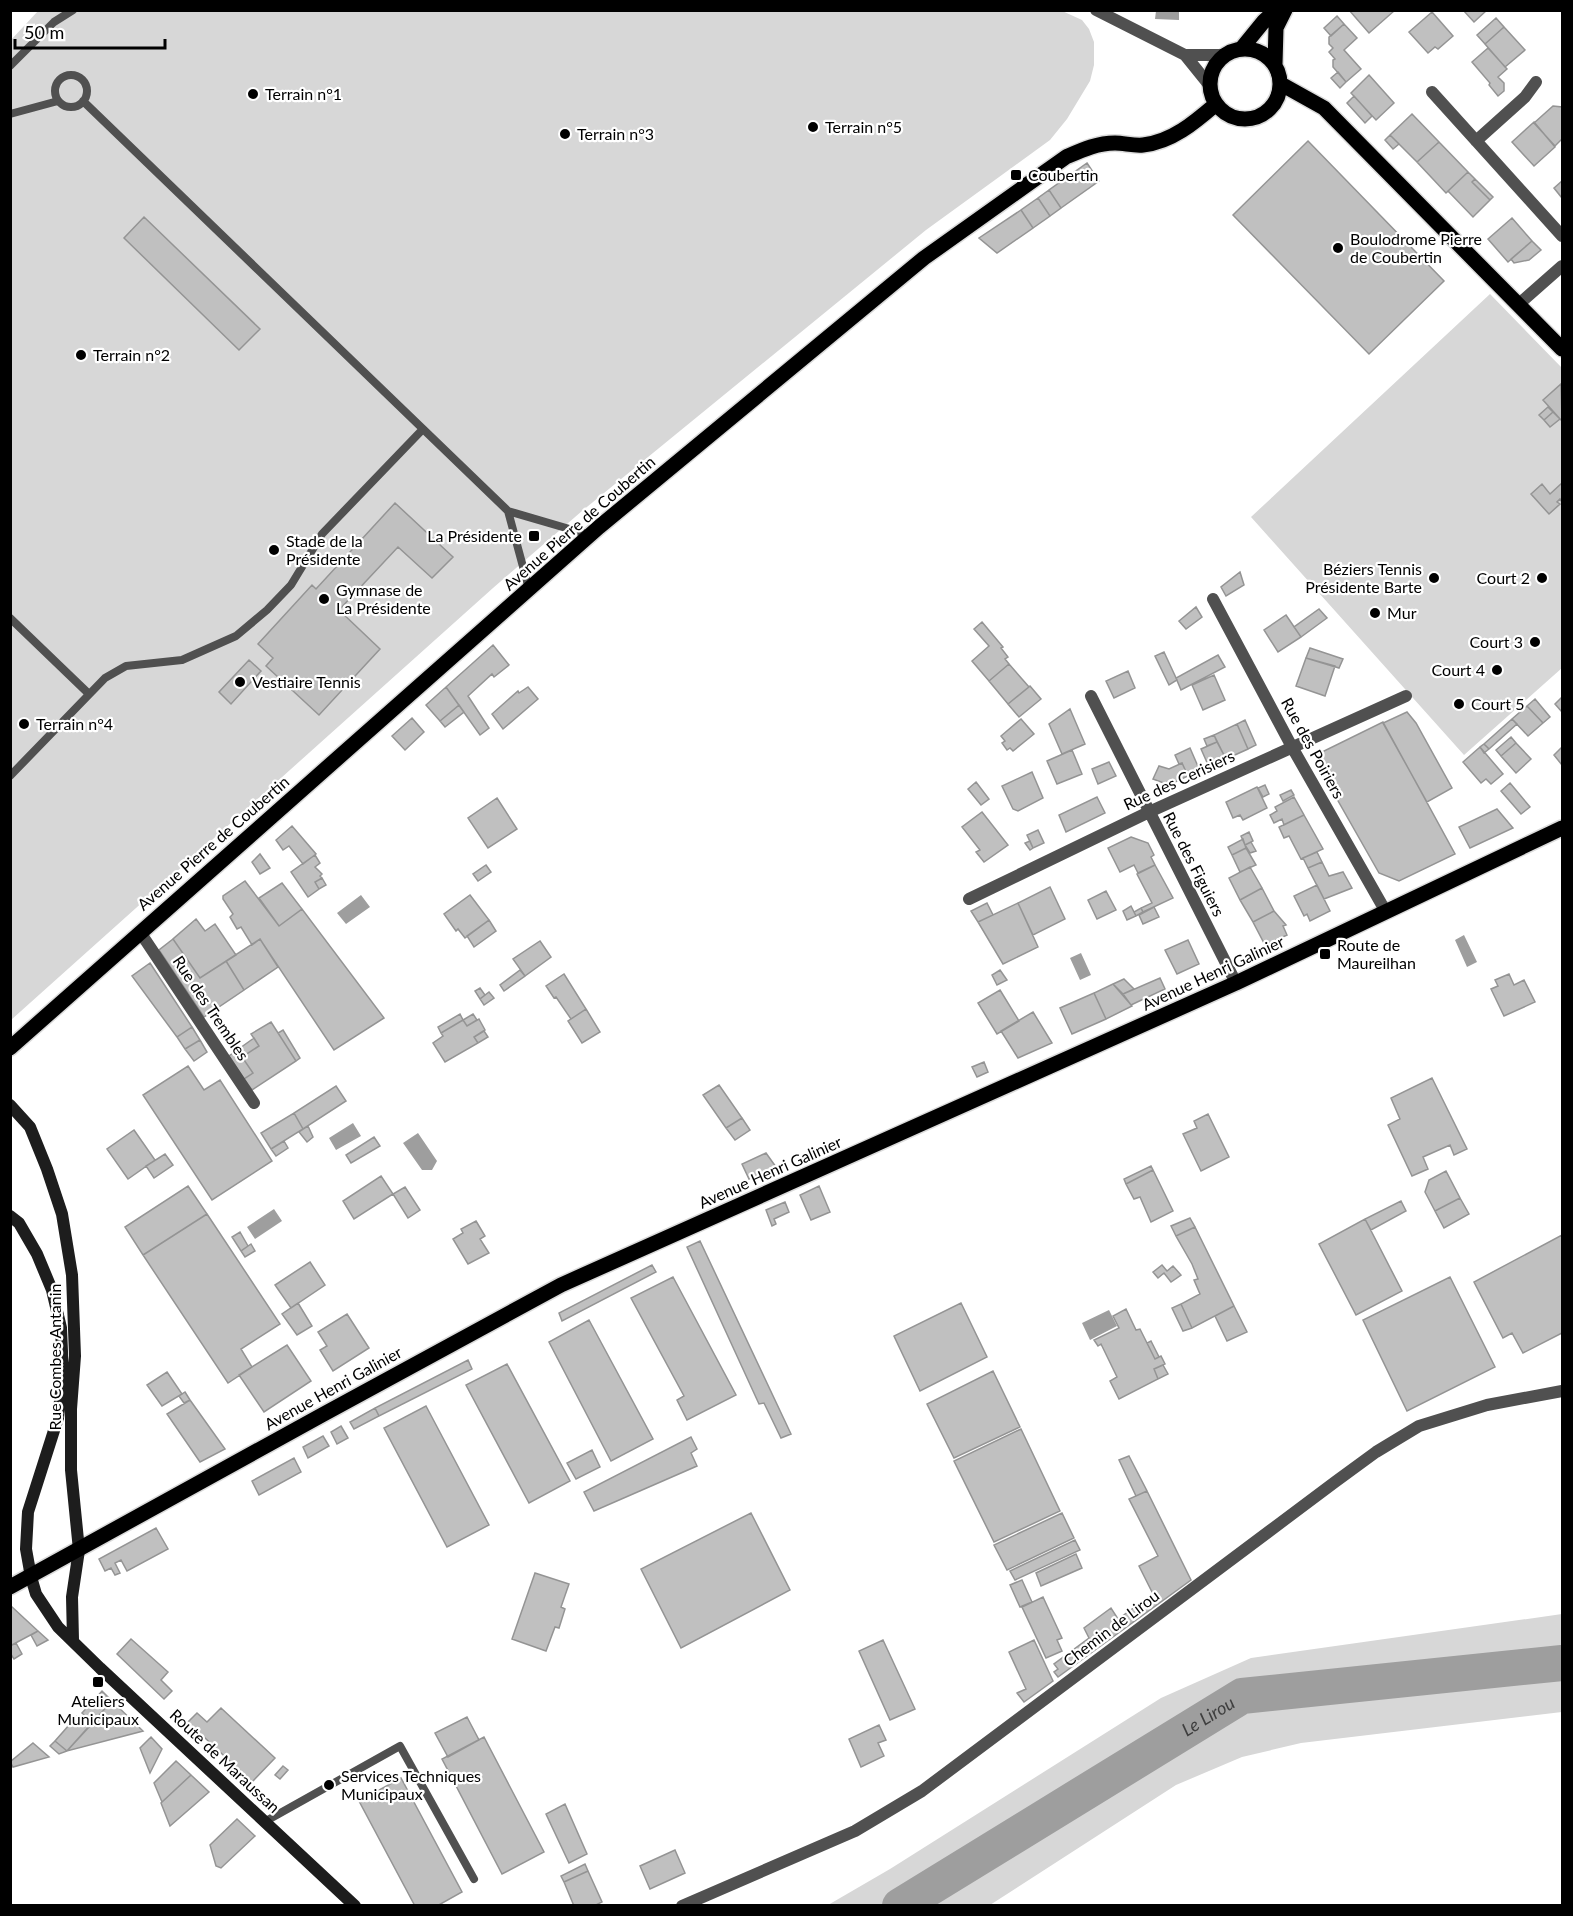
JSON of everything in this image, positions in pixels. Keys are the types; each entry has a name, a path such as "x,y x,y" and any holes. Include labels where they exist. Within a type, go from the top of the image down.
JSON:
{"main road":[{"path":"1276,10 1242,48 1225,55 1216,63 1211,74 1210,86 1216,104 1233,117 1256,118 1274,105 1281,84 1275,64 1276,28 1285,10"},
{"path":"1242,48 1261,52 1275,64"},
{"path":"1281,84 1324,108 1563,349"},
{"name":"Avenue Pierre de Coubertin","path":"10,1048 590,535 924,258 1066,157 1088,147 1113,143 1144,145 1168,138 1194,123 1216,104"},
{"name":"Avenue Henri Galinier","path":"10,1587 332,1409 561,1286 1236,983 1563,828"},
{"name":"Rue Combes Antanin","path":"10,1105 30,1127 47,1169 62,1214 72,1275 75,1356 71,1470 79,1550"},
{"name":"Rue Combes Antanin","path":"10,1216 18,1223 37,1254 52,1290 62,1328 63,1375 58,1418 28,1512 26,1549 31,1577"},
{"path":"73,1640 72,1597 79,1550"},
{"name":"Route de Maraussan","path":"31,1577 36,1594 58,1627 355,1905"}],"street":[{"path":"1096,10 1185,55 1210,86"},
{"path":"1185,55 1225,55"},
{"path":"1476,141 1525,97 1536,82"},
{"path":"1432,92 1563,236"},
{"path":"1518,304 1563,266"},
{"name":"Rue des Poiriers","path":"1213,599 1386,912"},
{"name":"Rue des Figuiers","path":"1091,696 1236,983"},
{"name":"Rue des Cerisiers","path":"969,899 1149,812 1406,696"},
{"name":"Rue des Trembles","path":"140,932 254,1103"},
{"name":"Chemin de Lirou","path":"682,1905 855,1831 922,1791 1351,1470 1419,1426 1487,1405 1563,1391"}],"lane":[{"path":"10,66 54,22 73,10"},
{"path":"71,75 83,81 86,88 83,101 77,106 70,107 58,101 55,87 58,81 71,75"},
{"path":"10,114 58,101"},
{"path":"83,101 508,512 590,535"},
{"path":"10,776 105,678 126,666 182,660 236,636 267,610 291,585 322,534 423,429"},
{"path":"508,512 529,589"},
{"path":"10,618 89,694"},
{"path":"266,1821 400,1746 474,1879"}],"shaded area":[{"name":"Stade de la Présidente","path":"1060,10 1082,20 1089,29 1094,42 1094,65 1090,81 1067,119 1050,140 926,230 582,511 11,1020 10,41 38,11"},
{"path":"1156,11 1179,11 1179,20 1155,19"},
{"name":"Béziers Tennis Présidente Barte","path":"1490,294 1562,368 1562,668 1464,755 1251,517"},
{"path":"361,895 370,907 346,924 337,913"},
{"path":"1464,935 1477,962 1467,967 1455,940"},
{"path":"1081,953 1091,975 1080,980 1070,958"},
{"path":"353,1123 361,1136 336,1150 329,1138"},
{"path":"418,1133 437,1161 432,1170 422,1170 403,1143"},
{"path":"274,1209 282,1221 255,1239 247,1227"},
{"path":"1109,1310 1117,1326 1090,1340 1082,1323"},
{"path":"1562,1614 1562,1712 1301,1743 1242,1757 1176,1785 990,1905 828,1905 890,1869 1161,1698 1251,1658"}],"building":[{"path":"1349,10 1394,10 1394,11 1369,33"},
{"path":"1463,10 1487,10 1474,22"},
{"path":"1432,12 1453,36 1438,49 1435,47 1428,53 1409,32"},
{"path":"1337,16 1344,24 1331,36 1324,28"},
{"path":"1496,18 1504,27 1485,44 1477,35"},
{"path":"1344,24 1357,38 1344,50 1361,69 1346,82 1333,67 1335,59 1329,52 1333,48 1329,44 1329,37"},
{"path":"1504,27 1525,50 1505,67 1485,44"},
{"path":"1488,48 1507,69 1498,77 1504,83 1504,91 1498,96 1472,62"},
{"path":"1338,72 1346,82 1340,88 1331,78"},
{"path":"1369,75 1394,103 1376,120 1351,93"},
{"path":"1354,96 1372,116 1365,123 1347,103"},
{"path":"1553,106 1562,107 1562,139 1555,146 1534,123"},
{"path":"1412,114 1439,142 1417,162 1390,135"},
{"path":"1534,122 1555,147 1534,166 1512,142"},
{"path":"1390,135 1399,144 1393,149 1385,140"},
{"name":"Boulodrome Pierre de Coubertin","path":"1308,141 1444,281 1369,354 1233,215"},
{"path":"1439,142 1468,172 1446,193 1417,162"},
{"path":"1087,163 1099,181 1061,208 1049,190"},
{"path":"1468,172 1475,179 1472,182 1490,200 1473,217 1448,191"},
{"path":"1475,179 1493,197 1490,200 1472,182"},
{"path":"1562,181 1562,198 1554,188"},
{"path":"1049,190 1061,208 1050,216 1038,198"},
{"path":"1038,198 1050,216 1033,228 1021,210"},
{"path":"1021,210 1033,228 997,253 979,238"},
{"path":"144,217 260,329 239,350 124,238"},
{"path":"1512,218 1532,241 1508,262 1488,239"},
{"path":"1532,241 1541,250 1529,260 1514,263 1511,259"},
{"path":"1561,384 1562,419 1561,420 1543,400"},
{"path":"1548,407 1553,412 1544,420 1539,415"},
{"path":"1553,412 1560,419 1550,427 1544,420"},
{"path":"1562,483 1562,502 1560,499 1557,502 1560,504 1549,514 1531,494 1542,484 1550,494"},
{"name":"Gymnase de La Présidente","path":"395,503 453,557 432,578 398,547 339,610 380,649 319,715 266,666 273,658 258,644 312,585 316,589"},
{"path":"1240,572 1244,585 1226,596 1221,587"},
{"path":"1196,607 1202,617 1186,629 1179,621"},
{"path":"1319,609 1327,618 1301,637 1294,627"},
{"path":"1286,615 1301,637 1278,652 1264,630"},
{"path":"982,622 1003,647 1001,648 1008,657 1005,659 1009,664 989,681 972,661 989,646 974,629"},
{"path":"493,645 509,665 494,677 492,674 468,696 489,728 480,735 446,687"},
{"path":"1310,648 1343,659 1339,668 1306,658"},
{"path":"1164,652 1177,680 1169,685 1155,656"},
{"path":"1218,655 1225,667 1181,690 1176,678"},
{"path":"1306,658 1335,666 1325,696 1296,686"},
{"name":"Vestiaire Tennis","path":"249,660 261,671 231,704 219,692"},
{"path":"1009,664 1029,687 1008,704 989,681"},
{"path":"1128,671 1135,688 1114,698 1106,681"},
{"path":"1214,675 1225,700 1203,710 1192,685"},
{"path":"1030,686 1041,699 1019,717 1008,704"},
{"path":"446,687 459,705 440,721 426,705"},
{"path":"528,687 538,699 503,729 492,714 518,691 519,693"},
{"path":"1562,697 1562,712 1555,704"},
{"path":"1535,699 1550,717 1543,723 1527,706"},
{"path":"459,705 464,712 445,727 440,721"},
{"path":"1527,706 1543,723 1528,736 1512,719"},
{"path":"1070,709 1085,744 1062,754 1049,724"},
{"path":"1407,712 1416,723 1452,788 1427,802 1383,723"},
{"path":"412,718 424,732 405,750 392,736"},
{"path":"1021,719 1034,734 1013,751 1010,748 1007,750 1002,743 1005,741 1001,736"},
{"path":"1512,719 1517,724 1489,749 1484,744"},
{"path":"1245,720 1256,745 1248,749 1237,724"},
{"path":"1383,722 1455,854 1399,881 1379,873 1320,769 1322,752"},
{"path":"1237,724 1248,749 1226,759 1214,735"},
{"path":"1214,735 1217,742 1207,746 1204,739"},
{"path":"1511,737 1516,743 1501,756 1496,750"},
{"path":"1217,742 1226,759 1209,767 1201,749"},
{"path":"1516,743 1531,759 1516,773 1501,756"},
{"path":"1484,744 1489,749 1484,753 1480,747"},
{"path":"1480,747 1503,774 1491,784 1486,779 1481,783 1463,762"},
{"path":"1562,747 1562,765 1554,755"},
{"path":"1190,748 1200,771 1188,776 1175,755"},
{"path":"1072,750 1082,774 1057,784 1047,761"},
{"path":"1109,762 1116,776 1098,784 1092,769"},
{"path":"1182,763 1188,776 1169,785 1153,779 1159,766 1169,769"},
{"path":"1032,772 1043,798 1018,811 1013,809 1002,786"},
{"path":"976,782 989,799 981,805 968,789"},
{"path":"1510,783 1530,807 1521,814 1501,791"},
{"path":"1265,785 1269,794 1263,797 1258,788"},
{"path":"1257,787 1267,808 1243,820 1240,815 1233,818 1226,802"},
{"path":"1291,790 1294,795 1283,801 1280,795"},
{"path":"1097,797 1105,813 1066,832 1059,815"},
{"path":"1294,797 1304,815 1284,825 1282,819 1274,823 1270,815 1277,811 1275,807"},
{"path":"497,798 517,829 488,848 468,818"},
{"path":"1497,809 1513,828 1470,848 1459,827"},
{"path":"982,812 1008,845 984,862 976,852 980,850 962,827"},
{"path":"1304,815 1323,849 1301,859 1289,836 1284,838 1279,827"},
{"path":"292,826 316,854 303,864 289,846 283,850 276,840"},
{"path":"1038,830 1044,843 1033,848 1027,835"},
{"path":"1249,832 1253,841 1245,845 1241,836"},
{"path":"1131,837 1148,843 1154,855 1151,857 1155,865 1138,873 1134,865 1120,872 1108,848"},
{"path":"1243,839 1246,848 1232,855 1228,847"},
{"path":"1030,841 1033,848 1030,850 1025,843"},
{"path":"1251,842 1256,851 1250,853 1245,845"},
{"path":"1246,848 1256,865 1240,872 1232,855"},
{"path":"1317,852 1322,862 1308,868 1303,858"},
{"path":"260,854 270,868 260,874 252,862"},
{"path":"315,855 320,863 315,867 322,874 320,876 322,878 315,882 319,889 308,897 291,872"},
{"path":"1322,862 1329,876 1343,872 1352,888 1324,899 1308,868"},
{"path":"486,865 491,872 478,881 473,874"},
{"path":"1155,865 1173,898 1143,912 1141,908 1152,903 1137,874"},
{"path":"1250,867 1262,888 1240,900 1229,878"},
{"path":"322,878 326,885 319,889 315,882"},
{"path":"245,881 279,926 302,909 384,1018 334,1050 260,939 252,945 241,927 237,929 230,917 233,914 223,896"},
{"path":"282,883 302,909 279,926 259,898"},
{"path":"1317,885 1330,911 1310,921 1307,914 1304,916 1294,896"},
{"path":"1050,887 1065,919 1033,935 1018,903"},
{"path":"1262,888 1274,911 1253,922 1240,900"},
{"path":"1106,891 1116,910 1097,919 1088,900"},
{"path":"470,895 489,920 465,938 458,929 456,931 444,914"},
{"path":"987,903 993,915 978,922 971,911"},
{"path":"1018,903 1038,947 1003,964 978,922"},
{"path":"1131,906 1136,916 1127,920 1123,911"},
{"path":"1154,907 1159,917 1143,924 1139,915"},
{"path":"1141,908 1143,912 1136,916 1134,912"},
{"path":"1274,911 1286,925 1283,926 1287,935 1265,945 1253,922"},
{"path":"196,919 205,931 215,924 236,955 200,978 173,939"},
{"path":"489,920 496,931 474,947 467,936"},
{"path":"173,939 200,978 226,961 244,990 204,1017 159,950"},
{"path":"260,939 278,967 244,990 226,961"},
{"path":"1188,940 1199,964 1177,974 1165,950"},
{"path":"540,941 551,957 525,976 513,959"},
{"path":"150,963 192,1027 177,1037 132,976"},
{"path":"520,970 525,976 504,991 500,985"},
{"path":"1000,970 1007,980 997,985 992,975"},
{"path":"564,974 586,1009 571,1019 546,986"},
{"path":"1509,974 1514,985 1524,980 1535,1002 1504,1016 1491,989 1498,986 1495,980"},
{"path":"1160,978 1165,989 1131,1005 1123,994"},
{"path":"1124,979 1134,989 1123,994 1113,984"},
{"path":"1113,984 1132,1006 1106,1019 1094,993"},
{"path":"480,988 485,995 480,999 475,991"},
{"path":"1000,990 1019,1021 997,1034 978,1003"},
{"path":"489,992 494,998 484,1005 480,999"},
{"path":"1094,993 1106,1019 1072,1034 1060,1008"},
{"path":"586,1009 600,1032 582,1043 568,1021"},
{"path":"1033,1012 1052,1043 1018,1058 1001,1031"},
{"path":"460,1014 463,1020 441,1033 438,1027"},
{"path":"473,1014 477,1020 467,1026 463,1020"},
{"path":"479,1019 485,1030 474,1037 478,1043 445,1062 433,1043 443,1036 441,1033 463,1020 467,1026"},
{"path":"271,1022 296,1061 252,1090 244,1079 253,1073 242,1057 259,1046 251,1034"},
{"path":"192,1027 200,1040 185,1049 177,1037"},
{"path":"283,1030 300,1058 296,1061 278,1033"},
{"path":"484,1031 488,1037 478,1043 474,1037"},
{"path":"254,1038 259,1046 242,1057 253,1073 244,1079 229,1056"},
{"path":"200,1040 207,1052 194,1061 185,1049"},
{"path":"984,1062 988,1072 977,1077 972,1067"},
{"path":"188,1066 204,1090 220,1080 272,1161 212,1200 143,1095"},
{"path":"1432,1078 1467,1149 1454,1155 1450,1145 1423,1157 1428,1169 1412,1176 1388,1125 1400,1119 1391,1098"},
{"path":"719,1085 742,1118 726,1128 703,1095"},
{"path":"336,1086 346,1101 303,1129 294,1113"},
{"path":"294,1113 303,1129 271,1149 261,1133"},
{"path":"1208,1114 1229,1157 1201,1171 1183,1134 1197,1128 1194,1121"},
{"path":"742,1118 750,1130 735,1140 726,1128"},
{"path":"308,1126 313,1137 307,1142 299,1132"},
{"path":"134,1130 155,1160 128,1179 107,1149"},
{"path":"374,1137 380,1146 351,1163 346,1155"},
{"path":"284,1141 288,1148 276,1156 271,1149"},
{"path":"766,1153 776,1167 749,1179 742,1164"},
{"path":"165,1154 173,1165 154,1178 146,1166"},
{"path":"1151,1166 1153,1170 1126,1184 1124,1179"},
{"path":"1153,1170 1173,1211 1151,1222 1140,1197 1134,1199 1126,1184"},
{"path":"1446,1171 1460,1198 1435,1211 1425,1192 1429,1180"},
{"path":"381,1176 393,1194 354,1219 343,1201"},
{"path":"188,1186 207,1214 143,1255 125,1227"},
{"path":"819,1186 830,1212 811,1220 800,1195"},
{"path":"405,1187 420,1210 408,1218 393,1194"},
{"path":"1460,1198 1469,1214 1444,1228 1435,1211"},
{"path":"1401,1201 1406,1211 1371,1230 1365,1219"},
{"path":"785,1202 789,1212 774,1219 776,1224 772,1226 766,1210"},
{"path":"207,1214 280,1324 241,1349 252,1367 228,1383 143,1255"},
{"path":"1190,1218 1195,1227 1176,1236 1171,1226"},
{"path":"1365,1219 1402,1291 1356,1315 1319,1244"},
{"path":"476,1221 485,1236 480,1239 489,1253 468,1264 453,1239 463,1233 461,1229"},
{"path":"1195,1227 1234,1306 1192,1328 1181,1304 1200,1294 1194,1280 1198,1279 1176,1236"},
{"path":"240,1232 248,1246 241,1251 232,1237"},
{"path":"1562,1235 1562,1333 1523,1353 1512,1333 1503,1338 1474,1282"},
{"path":"700,1241 791,1434 781,1438 764,1403 759,1404 687,1247"},
{"path":"251,1244 255,1251 245,1257 241,1251"},
{"path":"310,1262 325,1285 291,1308 275,1285"},
{"path":"652,1265 656,1272 562,1321 559,1313"},
{"path":"1162,1265 1167,1271 1173,1266 1181,1275 1171,1282 1164,1273 1158,1278 1153,1272"},
{"path":"673,1277 736,1395 687,1420 677,1400 684,1396 631,1298"},
{"path":"1450,1277 1495,1367 1407,1411 1363,1320"},
{"path":"298,1303 312,1326 297,1335 282,1314"},
{"path":"961,1303 987,1357 920,1391 894,1336"},
{"path":"1181,1304 1192,1328 1183,1331 1172,1308"},
{"path":"1234,1306 1247,1332 1227,1341 1215,1316"},
{"path":"1126,1309 1136,1330 1140,1329 1155,1359 1161,1356 1165,1364 1154,1369 1158,1379 1119,1399 1110,1381 1117,1377 1101,1344 1098,1346 1094,1340 1119,1328 1113,1316"},
{"path":"347,1314 369,1348 333,1371 320,1350 327,1346 318,1332"},
{"path":"589,1320 653,1439 611,1461 549,1342"},
{"path":"1151,1341 1159,1357 1155,1359 1147,1343"},
{"path":"287,1345 311,1381 264,1412 239,1375"},
{"path":"468,1360 472,1369 379,1416 375,1408"},
{"path":"507,1364 570,1481 529,1503 466,1385"},
{"path":"1163,1365 1168,1374 1158,1379 1154,1369"},
{"path":"993,1371 1020,1427 954,1458 927,1404"},
{"path":"167,1372 182,1394 162,1406 147,1385"},
{"path":"185,1392 190,1400 184,1403 179,1396"},
{"path":"190,1400 225,1449 200,1462 167,1414"},
{"path":"426,1406 489,1525 447,1547 384,1428"},
{"path":"375,1408 379,1416 354,1429 350,1422"},
{"path":"341,1426 348,1438 337,1444 331,1432"},
{"path":"1021,1429 1060,1511 994,1542 954,1461"},
{"path":"323,1436 329,1446 308,1458 303,1447"},
{"path":"691,1437 697,1449 691,1453 697,1466 594,1511 584,1492"},
{"path":"592,1450 600,1467 576,1479 567,1463"},
{"path":"1129,1456 1147,1491 1136,1496 1119,1460"},
{"path":"294,1458 301,1472 259,1495 252,1481"},
{"path":"1147,1491 1191,1580 1058,1677 1054,1672 1058,1669 1054,1664 1089,1638 1084,1628 1111,1608 1118,1619 1153,1594 1139,1566 1158,1556 1129,1499"},
{"path":"751,1513 790,1590 681,1648 641,1569"},
{"path":"1062,1513 1074,1538 1007,1570 994,1545"},
{"path":"156,1528 168,1549 127,1571 121,1560 115,1563 120,1573 115,1575 111,1568 105,1571 99,1559"},
{"path":"1075,1540 1080,1550 1015,1580 1010,1571"},
{"path":"1076,1554 1082,1568 1041,1586 1036,1573"},
{"path":"535,1573 569,1584 561,1607 565,1609 559,1628 555,1627 546,1651 512,1639"},
{"path":"1022,1580 1032,1602 1020,1607 1010,1585"},
{"path":"1043,1597 1062,1638 1057,1640 1062,1651 1046,1658 1022,1607"},
{"path":"10,1606 38,1631 10,1646"},
{"path":"38,1631 48,1640 37,1646 31,1635"},
{"path":"131,1639 168,1672 161,1680 172,1691 164,1699 117,1654"},
{"path":"883,1640 915,1709 890,1720 859,1651"},
{"path":"1034,1640 1053,1681 1024,1702 1017,1693 1026,1689 1009,1652"},
{"path":"16,1643 22,1654 14,1659 10,1653 10,1646"},
{"path":"102,1691 112,1701 92,1723 82,1713"},
{"path":"112,1701 143,1731 67,1751 92,1723"},
{"path":"221,1708 275,1758 252,1782 188,1722 197,1713 207,1722"},
{"path":"77,1716 89,1727 67,1751 55,1741"},
{"path":"467,1717 479,1740 448,1757 435,1733"},
{"path":"879,1725 886,1740 878,1743 884,1756 861,1767 849,1739"},
{"path":"151,1737 162,1749 150,1773 140,1748"},
{"path":"484,1737 544,1852 502,1874 442,1759"},
{"path":"55,1741 67,1751 59,1754 50,1746"},
{"path":"33,1743 49,1757 13,1767 10,1762"},
{"path":"176,1761 191,1775 162,1802 154,1783"},
{"path":"283,1766 288,1770 280,1779 275,1775"},
{"path":"191,1775 209,1792 170,1826 161,1803"},
{"path":"401,1778 462,1892 437,1906 415,1906 359,1801"},
{"path":"565,1804 587,1854 569,1863 546,1814"},
{"path":"237,1819 255,1836 221,1868 216,1866 210,1845"},
{"path":"675,1850 685,1873 650,1889 640,1866"},
{"path":"585,1864 588,1871 564,1882 561,1876"},
{"path":"588,1871 602,1902 594,1906 574,1906 564,1882"}],"waterway":[{"name":"Le Lirou","path":"900,1906 1242,1696 1562,1663"}],"place":[{"name":"Terrain n°1","path":"253,94"},
{"name":"Terrain n°5","path":"813,127"},
{"name":"Terrain n°3","path":"565,134"},
{"name":"Coubertin","path":"1016,175"},
{"name":"Boulodrome Pierre de Coubertin","path":"1338,248"},
{"name":"Terrain n°2","path":"81,355"},
{"name":"La Présidente","path":"534,536"},
{"name":"Stade de la Présidente","path":"274,550"},
{"name":"Béziers Tennis Présidente Barte","path":"1434,578"},
{"name":"Court 2","path":"1542,578"},
{"name":"Gymnase de La Présidente","path":"324,599"},
{"name":"Mur","path":"1375,613"},
{"name":"Court 3","path":"1535,642"},
{"name":"Court 4","path":"1497,670"},
{"name":"Vestiaire Tennis","path":"240,682"},
{"name":"Court 5","path":"1459,704"},
{"name":"Terrain n°4","path":"24,724"},
{"name":"Route de Maureilhan","path":"1325,954"},
{"name":"Ateliers Municipaux","path":"98,1682"},
{"name":"Services Techniques Municipaux","path":"329,1785"}]}
